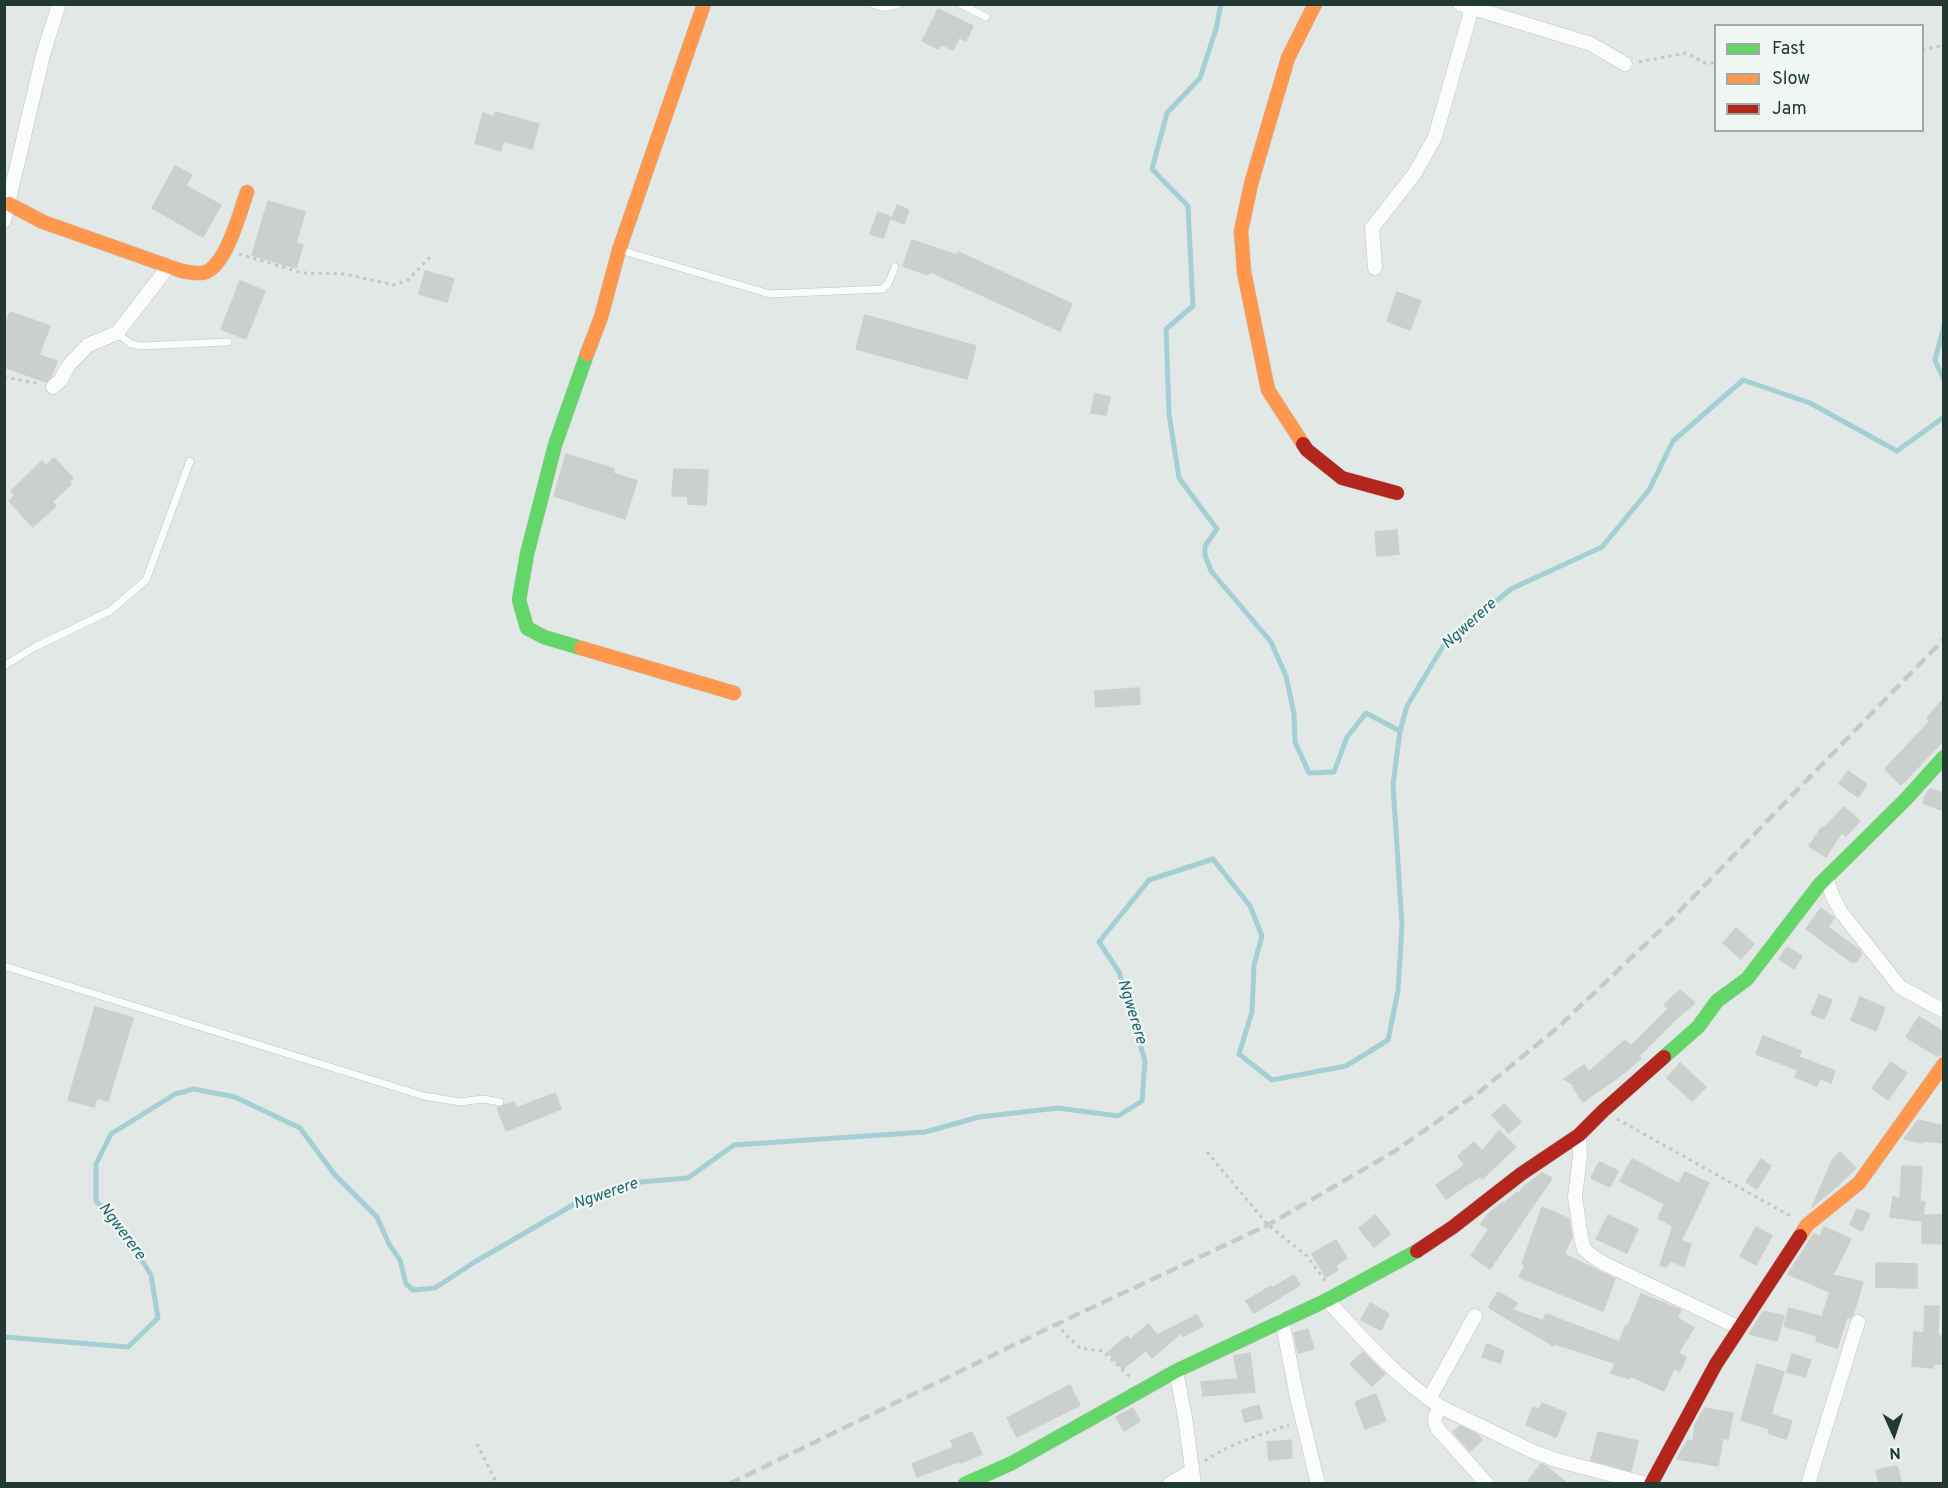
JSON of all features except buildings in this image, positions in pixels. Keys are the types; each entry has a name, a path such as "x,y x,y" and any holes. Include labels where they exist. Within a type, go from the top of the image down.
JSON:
{"street":[{"path":"4,221 43,55 59,4"},
{"path":"704,4 619,250 601,317 574,386 555,445 527,554 519,600 527,628 544,637 734,693"},
{"path":"1315,4 1288,58 1251,184 1241,231 1244,272 1268,390 1306,450 1342,478 1397,493"},
{"path":"1375,268 1372,228 1415,173 1435,137 1466,6 1591,44 1625,64"},
{"path":"9,204 43,222 182,271 206,272 212,268 225,250 246,192"},
{"path":"53,387 61,380 68,366 88,345 117,333 169,266"},
{"path":"964,1484 1012,1463 1176,1371 1331,1297 1410,1256 1453,1227 1521,1174 1579,1135 1698,1027 1717,1001 1747,979 1826,878 1906,800 1944,757"},
{"path":"1826,878 1841,912 1900,987 1944,1011"},
{"path":"1331,1297 1386,1361 1441,1407 1533,1452 1649,1484 1716,1364 1807,1225 1859,1183 1944,1064"},
{"path":"1579,1135 1580,1156 1575,1197 1584,1249 1605,1264 1740,1328"},
{"path":"1429,1399 1475,1316"},
{"path":"1282,1320 1302,1420 1318,1484"},
{"path":"1808,1484 1858,1322"},
{"path":"1170,1484 1193,1477 1176,1371"},
{"path":"1441,1407 1435,1415 1434,1421 1437,1428 1487,1484"}],"lane":[{"path":"873,4 890,8 899,4"},
{"path":"960,4 986,17"},
{"path":"619,250 770,294 882,289 888,284 895,267"},
{"path":"117,333 131,344 140,346 228,342"},
{"path":"4,666 35,647 110,611 146,580 190,461"},
{"path":"4,966 424,1096 460,1102 483,1099 500,1102"}],"path":[{"path":"1924,50 1944,45"},
{"path":"1625,64 1686,53 1705,63 1714,63"},
{"path":"225,250 303,273 345,274 394,285 408,280 430,257"},
{"path":"4,376 53,387"},
{"path":"1603,1111 1807,1225"},
{"path":"1207,1152 1268,1225 1307,1256 1331,1297"},
{"path":"1057,1324 1066,1336 1080,1348 1103,1352 1143,1389"},
{"path":"1193,1477 1219,1452 1302,1420"},
{"path":"477,1444 497,1484"}],"waterway":[{"path":"1221,4 1216,29 1200,78 1167,113 1152,169 1188,206 1193,306 1166,329 1169,414 1179,478 1217,529 1205,546 1205,555 1211,571 1271,642 1286,676 1294,714 1295,742 1309,773 1334,772 1347,737 1366,713 1400,731"},
{"name":"Ngwerere","path":"1944,326 1935,360 1944,380"},
{"name":"Ngwerere","path":"4,1337 128,1347 158,1318 151,1275 123,1230 96,1201 96,1164 111,1134 175,1094 194,1089 235,1097 300,1128 335,1175 377,1217 389,1244 400,1260 406,1284 413,1290 435,1288 473,1263 578,1202 640,1182 688,1178 734,1145 925,1132 979,1117 1058,1108 1118,1116 1142,1101 1145,1061 1119,972 1099,942 1149,880 1213,859 1250,906 1262,936 1254,965 1252,1012 1239,1054 1272,1080 1346,1066 1388,1040 1398,991 1402,925 1393,785 1400,731 1407,706 1445,643 1511,589 1602,547 1649,490 1673,441 1743,380 1810,403 1897,451 1944,417"}],"railway":[{"path":"729,1484 1057,1324 1268,1225 1395,1151 1478,1093 1556,1029 1669,922 1944,639"}],"traffic: fast":[{"path":"581,648 544,637 527,628 519,600 527,554 555,445 587,354"},
{"path":"1664,1057 1698,1027 1717,1001 1747,979 1819,885 1906,799 1944,757"},
{"path":"965,1484 1012,1463 1176,1371 1327,1300 1417,1251"}],"traffic: slow":[{"path":"587,354 601,317 619,250 704,4"},
{"path":"1303,444 1268,390 1244,272 1241,231 1251,184 1288,58 1315,4"},
{"path":"9,204 43,222 182,271 200,273 214,267 220,259 247,192"},
{"path":"581,648 734,693"},
{"path":"1800,1236 1807,1225 1859,1183 1944,1064"}],"traffic: jam":[{"path":"1303,444 1307,450 1342,478 1397,493"},
{"path":"1417,1251 1453,1227 1521,1174 1579,1135 1664,1057"},
{"path":"1651,1484 1716,1364 1800,1236"}]}
